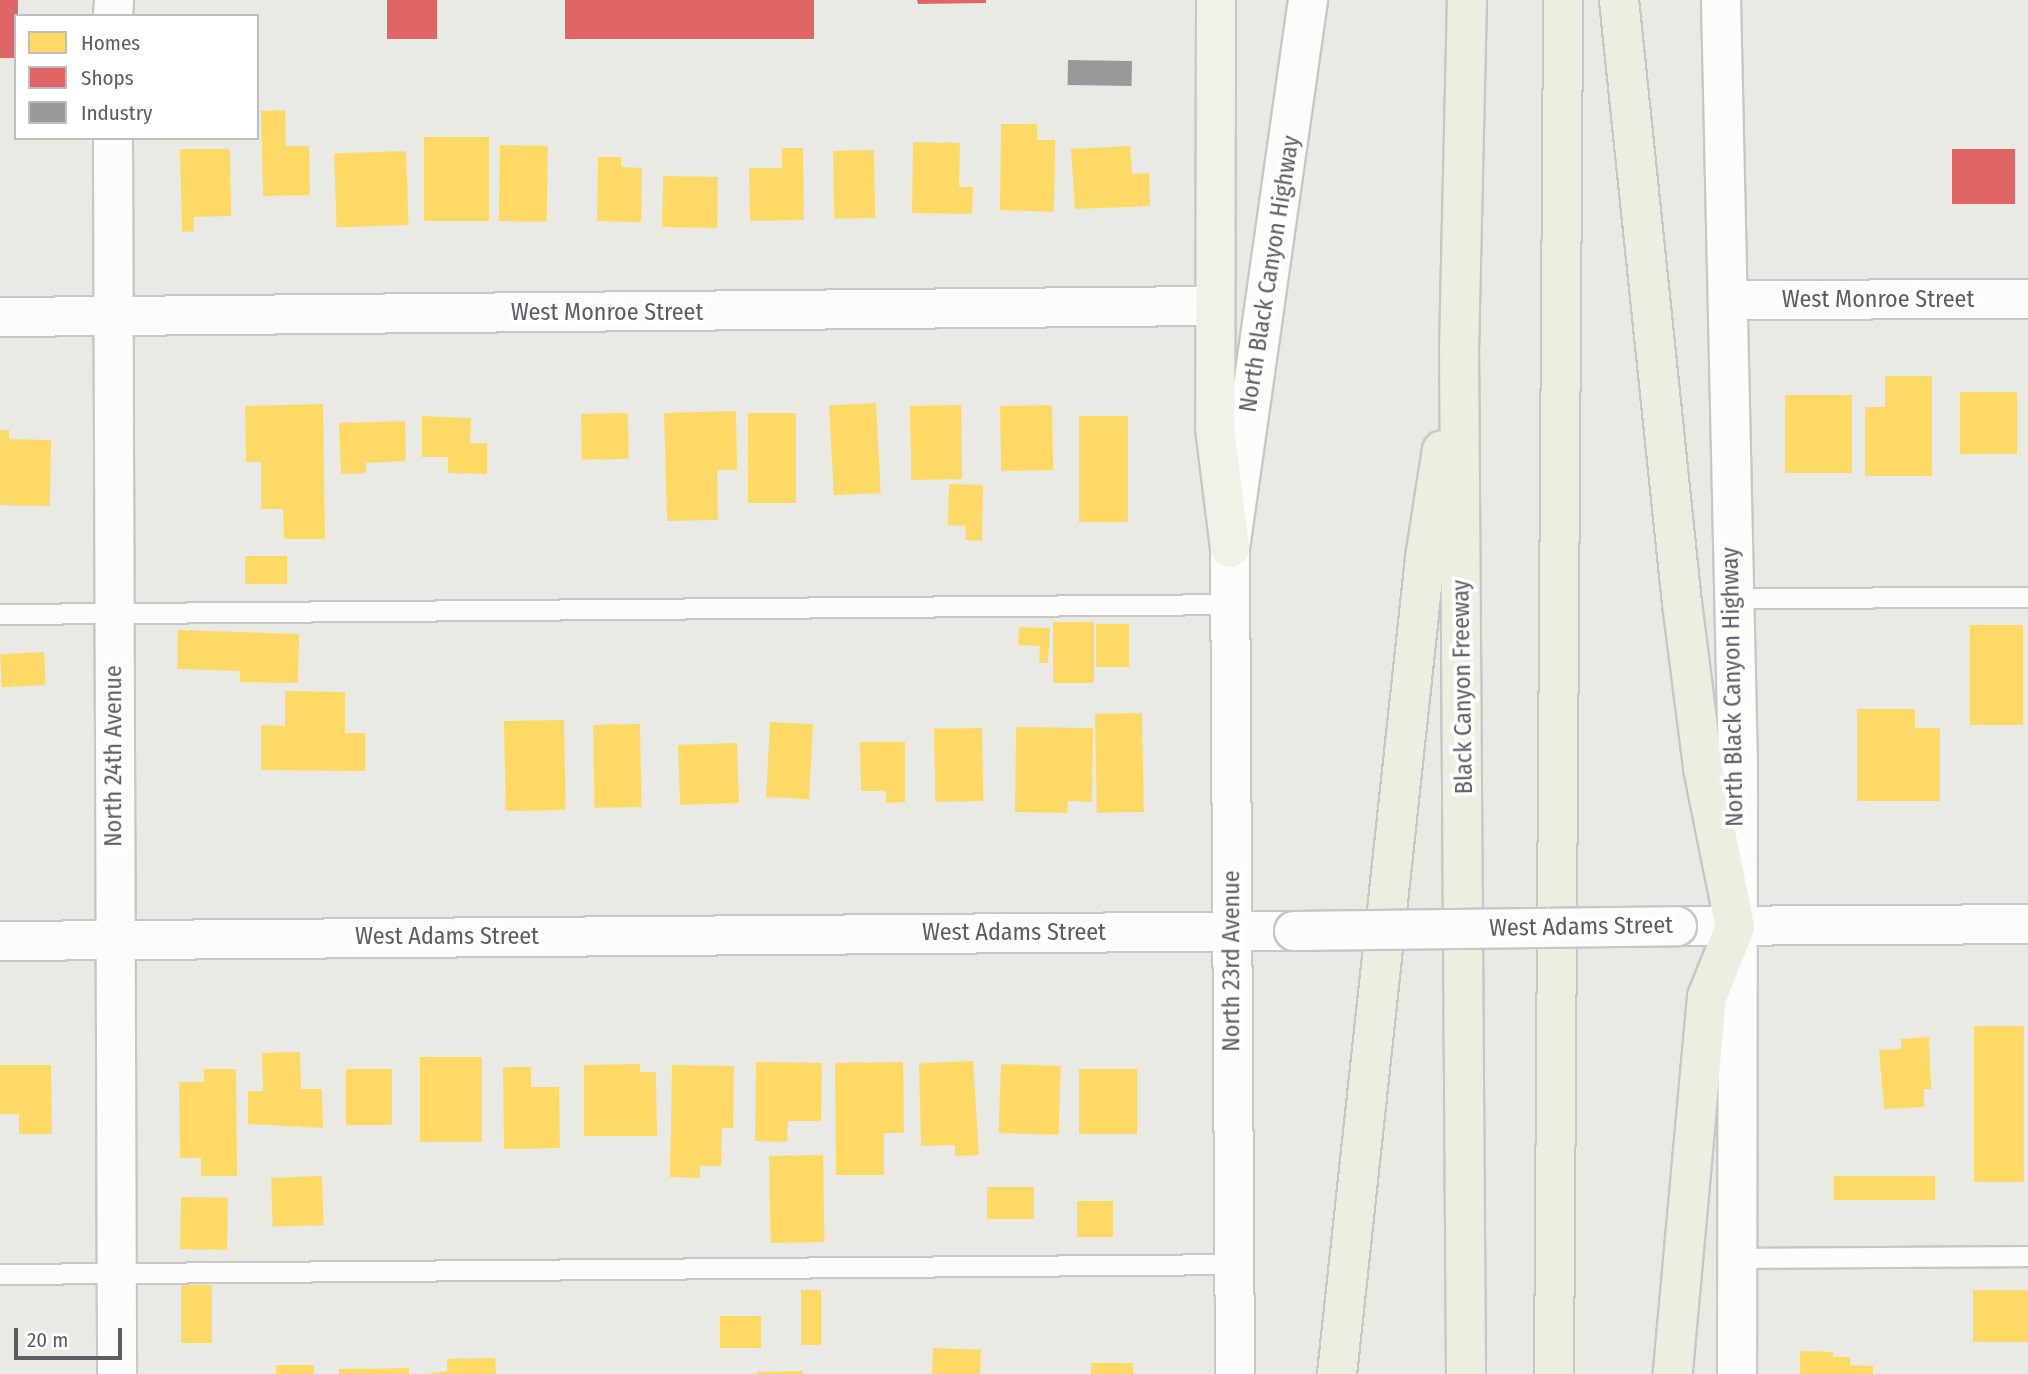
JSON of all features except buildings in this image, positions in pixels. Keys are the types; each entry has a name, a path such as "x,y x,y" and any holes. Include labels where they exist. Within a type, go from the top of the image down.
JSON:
{"highway":[{"name":"Black Canyon Freeway","path":"1466,0 1459,351 1466,1374"},
{"path":"1554,1374 1563,0"},
{"path":"1619,0 1682,603 1703,768 1735,927 1707,997 1673,1374"},
{"path":"1337,1374 1424,558 1459,351"}],"main road":[{"path":"1216,0 1213,306 1215,428 1230,548"}],"street":[{"name":"North Black Canyon Highway","path":"1230,548 1308,0"},
{"name":"North Black Canyon Highway","path":"1721,0 1731,598 1738,767 1735,927 1737,1374"},
{"name":"North 24th Avenue","path":"113,140 117,1374"},
{"name":"West Monroe Street","path":"1728,300 2028,299"},
{"name":"West Monroe Street","path":"0,317 1213,306"},
{"name":"North 23rd Avenue","path":"1230,548 1233,604 1231,931 1236,1374"},
{"name":"West Adams Street","path":"0,941 2028,924"}],"lane":[{"path":"1731,598 2028,597"},
{"path":"0,614 1233,604"},
{"path":"1737,1258 2028,1256"},
{"path":"0,1274 1236,1264"}]}
